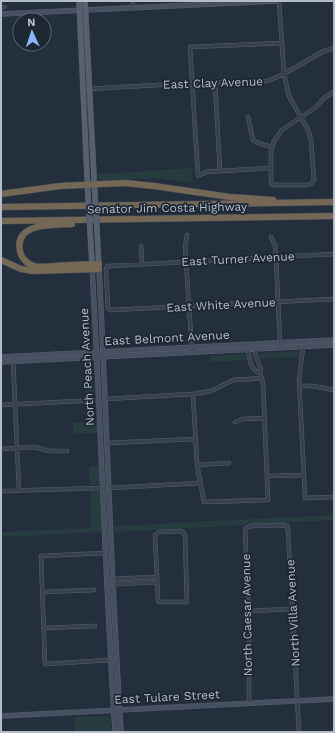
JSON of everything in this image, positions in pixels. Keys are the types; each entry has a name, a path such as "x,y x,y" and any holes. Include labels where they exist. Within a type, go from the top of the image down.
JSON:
{"highway":[{"path":"1,194 87,184 141,184 230,197 314,203"},
{"name":"Senator Jim Costa Highway","path":"1,208 334,202"},
{"name":"Senator Jim Costa Highway","path":"1,221 334,216"},
{"path":"99,266 32,266 25,261 21,255 19,246 21,238 27,231 38,227 189,218"},
{"path":"1,260 20,269 33,271 92,266"}],"main road":[{"name":"North Peach Avenue","path":"79,1 82,10 88,131 87,184 100,400 111,660 116,710"},
{"name":"North Peach Avenue","path":"82,10 85,1"},
{"path":"1,14 133,8 196,3 276,1"},
{"name":"North Peach Avenue","path":"86,89 84,114 87,119 92,148 104,354 113,579 116,710 115,732"},
{"name":"East Belmont Avenue","path":"1,362 13,359 280,345 334,340"},
{"name":"East Belmont Avenue","path":"192,350 246,350 280,345 303,347 334,345"},
{"name":"East Belmont Avenue","path":"1,357 13,359"},
{"path":"100,413 103,419 104,440 107,443"},
{"path":"103,488 106,491 107,505 110,510"},
{"path":"106,553 109,556 110,575 113,579"},
{"name":"East Tulare Street","path":"1,716 249,702 334,699"},
{"path":"116,710 121,732"}],"street":[{"path":"133,1 133,8"},
{"path":"279,1 284,74 289,96 301,116 311,140 314,180 308,185 272,185 270,168 274,141 282,130 301,116 315,108 324,98 334,92"},
{"path":"270,168 206,172 198,176 190,47 282,43"},
{"name":"East Clay Avenue","path":"86,89 193,83 215,84 268,81 284,74 322,52 334,48"},
{"path":"215,84 220,171"},
{"path":"248,117 252,140 272,147"},
{"path":"187,235 185,247 192,350"},
{"path":"271,237 276,257 280,345"},
{"path":"141,246 142,264"},
{"name":"East Turner Avenue","path":"108,309 107,266 334,254"},
{"name":"East White Avenue","path":"108,309 334,299"},
{"path":"303,347 300,386 305,498 334,497"},
{"path":"194,394 197,465 204,502 268,500 265,418 262,378 260,374 261,369 255,354 257,349"},
{"path":"246,350 255,372 260,374"},
{"path":"13,359 19,490"},
{"path":"106,399 194,394 211,391 233,380 262,378"},
{"path":"300,386 313,386 334,390"},
{"path":"1,405 100,400"},
{"path":"235,422 243,419 265,418"},
{"path":"107,443 196,439"},
{"path":"1,449 35,447 50,451 67,451"},
{"path":"197,465 230,463"},
{"path":"268,476 304,475"},
{"path":"109,488 201,483"},
{"path":"1,491 103,488"},
{"name":"North Caesar Avenue","path":"249,702 249,611 245,532 246,528 251,526 287,526"},
{"name":"North Villa Avenue","path":"287,526 299,732"},
{"path":"159,532 183,532 187,602 159,602 157,582 154,536 159,532"},
{"path":"106,553 41,556 45,664 111,660"},
{"path":"113,579 156,577"},
{"path":"113,589 116,584 157,582"},
{"path":"43,592 94,590"},
{"path":"249,611 292,609"},
{"path":"44,628 95,626"}],"green space":[{"path":"195,168 192,171 191,177 193,181 197,183 155,178 101,180 98,178 98,174"},
{"path":"300,352 300,357 260,359 259,355 260,353"},
{"path":"245,354 247,360 210,362 210,356"},
{"path":"84,363 92,364 95,396 85,396"},
{"path":"97,421 98,433 74,434 73,423"},
{"path":"99,466 100,482 99,484 90,485 89,467"},
{"path":"90,491 98,491 100,493 102,532 1,537 1,532 91,528"},
{"path":"334,515 334,520 115,532 114,526"},
{"path":"108,716 110,719 111,732 74,732 74,717"}]}
